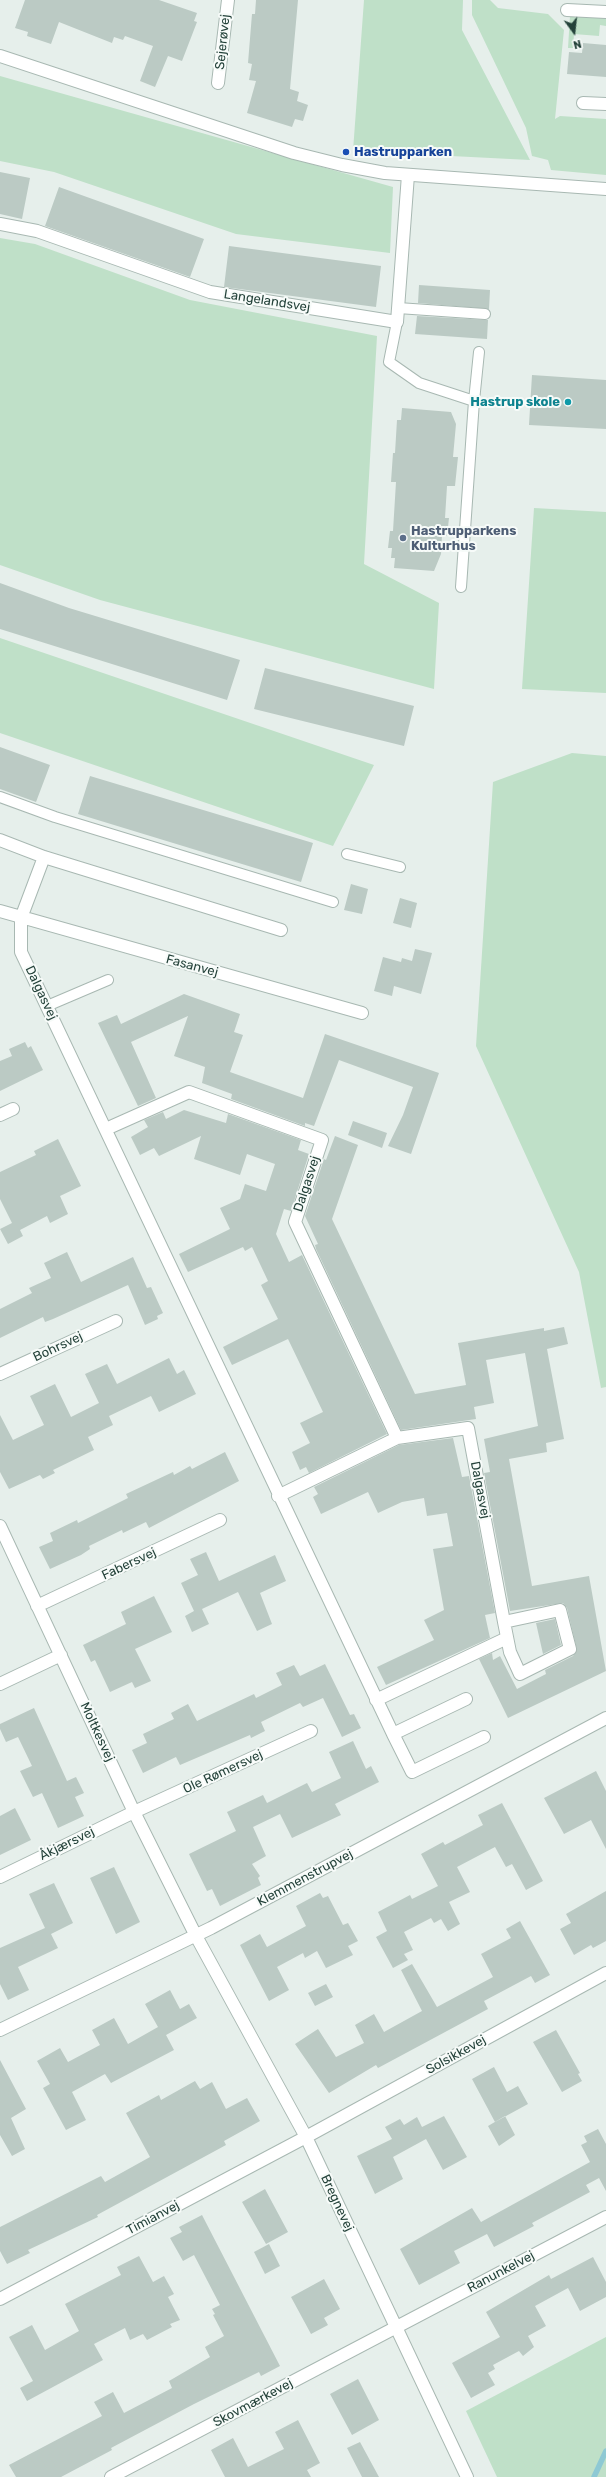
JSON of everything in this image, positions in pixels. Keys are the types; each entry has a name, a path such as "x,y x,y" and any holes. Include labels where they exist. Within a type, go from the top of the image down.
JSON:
{"street":[{"name":"Sejerøvej","path":"218,83 228,0"},
{"path":"567,10 606,12"},
{"path":"0,56 294,153 357,168 408,175 606,189"},
{"path":"583,103 606,104"},
{"path":"397,322 408,175"},
{"name":"Langelandsvej","path":"0,224 38,231 210,292 397,322"},
{"path":"0,840 44,857 281,930"},
{"path":"21,918 44,857"},
{"name":"Fasanvej","path":"0,911 362,1013"},
{"name":"Dalgasvej","path":"21,918 21,952 106,1129 278,1496 412,1772 484,1737"},
{"name":"Dalgasvej","path":"106,1129 189,1092 322,1140 295,1222 398,1438"},
{"path":"0,1115 13,1109"},
{"name":"Bohrsvej","path":"0,1374 116,1321"},
{"name":"Dalgasvej","path":"278,1496 398,1438 468,1428 504,1622 507,1638 510,1652 520,1674 570,1650 560,1610 504,1622"},
{"name":"Fabersvej","path":"37,1606 220,1520"},
{"name":"Moltkesvej","path":"0,1526 134,1812 196,1936"},
{"path":"376,1700 507,1638"},
{"path":"0,1684 61,1656"},
{"path":"393,1734 466,1699"},
{"name":"Klemmenstrupvej","path":"0,2030 196,1936 606,1718"},
{"name":"Ole Rømersvej","path":"134,1812 311,1731"},
{"name":"Åkjærsvej","path":"0,1877 134,1812"},
{"name":"Bregnevej","path":"196,1936 306,2137 467,2477"},
{"name":"Solsikkevej","path":"306,2137 606,1973"},
{"name":"Timianvej","path":"0,2299 306,2137"},
{"name":"Ranunkelvej","path":"396,2328 606,2217"},
{"name":"Skovmærkevej","path":"111,2477 396,2328"}],"lane":[{"path":"398,308 486,314"},
{"path":"397,322 388,362 419,382 474,401"},
{"path":"461,587 474,401 479,352"},
{"path":"0,797 55,817 333,902"},
{"path":"347,854 400,867"},
{"path":"47,1006 108,980"}],"green space":[{"path":"364,0 463,0 462,30 530,160 353,151"},
{"path":"472,0 490,0 498,8 548,14 564,30 555,119 560,116 606,119 606,175 551,170 548,160 532,156 526,128 472,15"},
{"path":"570,16 606,18 606,26 600,25 599,36 574,34 573,48 568,48"},
{"path":"0,76 393,187 390,253 236,234 54,172 0,161"},
{"path":"0,238 35,244 190,300 377,336 364,564 439,603 434,689 100,600 0,565"},
{"path":"534,508 606,512 606,693 522,689"},
{"path":"0,638 374,765 333,846 0,733"},
{"path":"572,753 606,756 606,1387 601,1388 579,1272 476,1046 493,782"},
{"path":"606,2337 606,2477 497,2477 466,2411"}],"building":[{"path":"25,0 159,0 197,13 194,21 197,22 182,61 168,56 155,87 140,81 153,46 125,36 123,40 114,37 112,43 59,22 51,44 27,36 28,32 15,28"},
{"path":"256,0 298,0 290,89 299,92 297,101 308,105 303,121 295,119 292,127 247,113 256,81 249,80 252,64 248,63 252,14 255,14"},
{"path":"583,43 606,45 606,77 567,74 569,52 582,53"},
{"path":"0,172 30,178 22,219 0,214"},
{"path":"59,187 204,239 190,277 45,226"},
{"path":"229,246 381,266 376,307 224,287"},
{"path":"419,285 490,290 489,309 418,303"},
{"path":"417,316 488,320 487,339 415,334"},
{"name":"Hastrup skole","path":"532,375 606,380 606,429 529,425"},
{"path":"402,408 451,412 456,424 453,457 458,457 455,486 447,486 445,518 449,518 447,536 442,535 441,554 434,571 394,568 395,558 391,558 392,548 388,548 390,531 393,531 396,482 391,482 393,453 395,453 397,420 401,420"},
{"path":"0,583 69,608 240,660 227,700 0,629"},
{"path":"265,668 414,706 404,746 254,709"},
{"path":"0,747 50,765 36,802 0,789"},
{"path":"90,776 313,843 301,882 78,814"},
{"path":"351,884 368,889 362,914 344,910"},
{"path":"400,898 417,903 411,928 393,923"},
{"path":"415,949 432,953 421,994 394,986 392,996 374,991 383,957 401,962 402,958 412,961"},
{"path":"184,994 240,1014 234,1032 243,1035 230,1072 303,1098 325,1034 439,1073 411,1154 388,1146 403,1115 413,1087 339,1060 314,1126 305,1123 305,1126 231,1099 232,1094 202,1083 205,1067 174,1056 188,1016 131,1042 156,1098 138,1106 98,1023 117,1015 121,1024"},
{"path":"25,1042 28,1048 31,1046 43,1070 0,1091 0,1061 12,1056 9,1049"},
{"path":"184,1110 226,1123 228,1114 301,1140 298,1150 309,1154 291,1211 284,1209 276,1234 289,1262 302,1255 387,1434 309,1473 306,1467 300,1470 292,1452 310,1443 300,1423 323,1412 288,1339 232,1365 223,1347 278,1319 261,1285 268,1281 252,1247 245,1251 243,1247 188,1272 179,1254 230,1229 220,1208 240,1199 245,1184 266,1191 275,1164 247,1154 240,1175 194,1159 201,1136 159,1156 154,1148 140,1155 131,1137 148,1127 144,1120 163,1112 166,1119"},
{"path":"353,1121 387,1133 382,1148 348,1135"},
{"path":"335,1136 358,1145 332,1219 415,1394 466,1385 458,1343 544,1328 544,1331 564,1327 568,1344 547,1349 564,1439 546,1443 547,1452 509,1459 532,1586 589,1576 606,1671 508,1718 479,1659 492,1653 493,1660 500,1656 517,1689 546,1674 545,1670 573,1656 577,1650 567,1608 563,1603 510,1611 484,1473 490,1472 484,1439 538,1426 525,1353 486,1360 494,1403 474,1407 476,1419 401,1430 316,1249 315,1245 318,1244 305,1216 324,1159 326,1160"},
{"path":"58,1139 81,1186 60,1196 68,1214 50,1223 47,1216 20,1230 23,1236 8,1244 0,1229 12,1223 0,1199 0,1172 36,1155 34,1151"},
{"path":"67,1252 81,1282 133,1257 147,1288 151,1287 163,1313 157,1316 158,1319 145,1325 128,1285 53,1319 45,1322 43,1317 0,1338 0,1309 32,1293 29,1288 51,1278 44,1263"},
{"path":"169,1358 177,1374 184,1370 196,1394 159,1412 151,1396 109,1416 113,1425 88,1437 94,1450 53,1470 55,1473 43,1479 40,1475 9,1489 0,1472 0,1415 13,1440 44,1425 30,1396 55,1384 71,1417 99,1403 85,1374 107,1364 117,1384"},
{"path":"453,1438 462,1477 469,1476 495,1613 485,1615 490,1638 386,1685 377,1667 434,1640 424,1620 444,1610 433,1549 453,1546 447,1513 427,1516 424,1498 402,1502 378,1513 368,1492 321,1514 313,1497 318,1494 314,1487 399,1445"},
{"path":"225,1452 239,1481 149,1528 146,1522 123,1533 122,1530 89,1546 90,1549 81,1555 50,1569 39,1547 53,1541 50,1533 77,1520 78,1523 128,1498 126,1494 173,1472 174,1475 190,1466 192,1469"},
{"path":"206,1552 219,1581 275,1555 286,1581 260,1593 272,1624 257,1631 238,1592 202,1609 209,1624 192,1632 185,1616 194,1611 181,1583 198,1575 190,1559"},
{"path":"154,1596 172,1632 135,1649 151,1681 135,1688 132,1682 110,1692 95,1660 91,1662 83,1645 126,1624 121,1612"},
{"path":"555,1619 561,1645 543,1654 536,1623"},
{"path":"325,1664 350,1715 354,1714 361,1728 342,1737 323,1698 303,1707 300,1703 261,1722 265,1731 251,1738 250,1735 180,1765 176,1757 143,1773 132,1750 147,1743 143,1734 174,1719 171,1713 188,1704 197,1721 254,1694 256,1698 282,1685 276,1673 294,1665 300,1676"},
{"path":"34,1708 67,1781 76,1777 84,1793 75,1797 84,1816 58,1828 42,1793 33,1797 20,1771 32,1766 18,1737 6,1742 0,1729 0,1724"},
{"path":"353,1741 366,1769 371,1766 379,1782 335,1804 341,1815 292,1838 280,1814 253,1827 266,1856 252,1864 260,1876 258,1878 261,1885 220,1906 212,1889 207,1891 189,1854 236,1831 227,1812 263,1795 267,1803 307,1783 312,1792 341,1778 329,1752"},
{"path":"596,1771 606,1791 606,1849 591,1820 564,1834 544,1798"},
{"path":"502,1803 543,1881 526,1890 512,1864 506,1867 495,1847 457,1867 470,1892 449,1902 460,1924 448,1931 441,1919 434,1923 431,1918 404,1932 413,1950 404,1954 408,1960 393,1968 376,1937 387,1931 378,1912 410,1895 412,1899 438,1886 421,1854 443,1842 445,1845 483,1825 478,1815"},
{"path":"15,1808 31,1840 0,1855 0,1816"},
{"path":"114,1867 140,1922 116,1934 90,1878"},
{"path":"54,1883 73,1923 51,1934 58,1948 18,1967 29,1990 8,2000 0,1984 0,1948 45,1928 29,1894"},
{"path":"606,1891 606,1941 593,1948 591,1945 574,1955 560,1929 571,1923 566,1914"},
{"path":"320,1893 323,1898 328,1896 343,1925 348,1923 358,1941 348,1946 353,1955 326,1968 317,1951 305,1958 303,1953 277,1967 289,1990 269,2001 240,1945 260,1934 267,1947 306,1926 296,1906"},
{"path":"520,1921 550,1975 535,1983 531,1976 484,2001 488,2009 378,2068 376,2065 329,2093 295,2044 318,2029 336,2057 364,2043 355,2025 374,2014 384,2032 422,2011 401,1970 412,1964 437,2007 493,1977 481,1954 511,1938 506,1929"},
{"path":"326,1984 333,1997 315,2006 308,1993"},
{"path":"170,1990 180,2009 189,2004 197,2018 166,2035 174,2050 111,2083 105,2074 72,2092 86,2120 66,2130 43,2088 50,2084 37,2061 60,2048 68,2062 100,2045 92,2030 114,2018 128,2044 158,2027 145,2004"},
{"path":"556,2030 580,2073 578,2074 582,2081 562,2092 533,2042"},
{"path":"0,2060 26,2109 11,2118 25,2149 12,2156 0,2135"},
{"path":"494,2067 507,2092 518,2086 528,2104 495,2122 472,2079"},
{"path":"195,2081 200,2089 212,2082 226,2109 247,2098 260,2121 224,2141 226,2145 97,2215 98,2217 28,2250 30,2253 7,2264 0,2251 0,2227 101,2176 105,2182 150,2157 126,2113 159,2095 161,2100"},
{"path":"444,2116 467,2157 443,2170 426,2139 393,2157 403,2179 375,2194 357,2156 392,2139 385,2127 400,2119 404,2125 417,2117 422,2127"},
{"path":"505,2116 515,2135 499,2146 488,2126"},
{"path":"598,2129 606,2144 606,2191 599,2178 586,2185 590,2192 532,2223 534,2226 494,2247 487,2234 454,2251 460,2263 419,2285 400,2249 472,2208 481,2222 590,2162 581,2145 587,2142 584,2136"},
{"path":"265,2189 288,2232 266,2244 242,2202"},
{"path":"202,2215 280,2366 261,2376 259,2372 194,2404 111,2448 112,2450 61,2477 16,2477 9,2465 102,2416 94,2402 113,2392 124,2413 172,2388 169,2381 210,2357 205,2347 224,2336 213,2315 215,2314 212,2309 220,2305 194,2255 183,2261 170,2238 182,2232 179,2227"},
{"path":"269,2244 280,2266 265,2274 254,2252"},
{"path":"139,2256 153,2282 164,2276 174,2294 168,2297 180,2320 170,2324 172,2327 147,2340 143,2334 130,2340 125,2328 94,2344 103,2360 27,2401 20,2388 33,2381 9,2337 32,2325 45,2350 79,2331 65,2304 121,2275 117,2267"},
{"path":"593,2257 606,2282 606,2297 580,2311 568,2288 535,2306 546,2326 528,2336 534,2347 523,2356 519,2351 493,2365 495,2369 488,2373 495,2385 471,2398 452,2363 500,2337 486,2312 549,2275 551,2279"},
{"path":"324,2279 340,2309 324,2318 328,2325 311,2334 291,2297"},
{"path":"358,2379 379,2420 352,2435 330,2394"},
{"path":"298,2420 320,2463 307,2470 311,2477 225,2477 211,2450 233,2438 248,2467 284,2449 275,2432"},
{"path":"360,2442 379,2477 362,2477 347,2448"}],"waterway":[{"path":"594,2477 606,2451"}],"place":[{"name":"Hastrupparken","path":"346,152"},
{"name":"Hastrup skole","path":"568,402"},
{"name":"Hastrupparkens Kulturhus","path":"403,538"}]}
